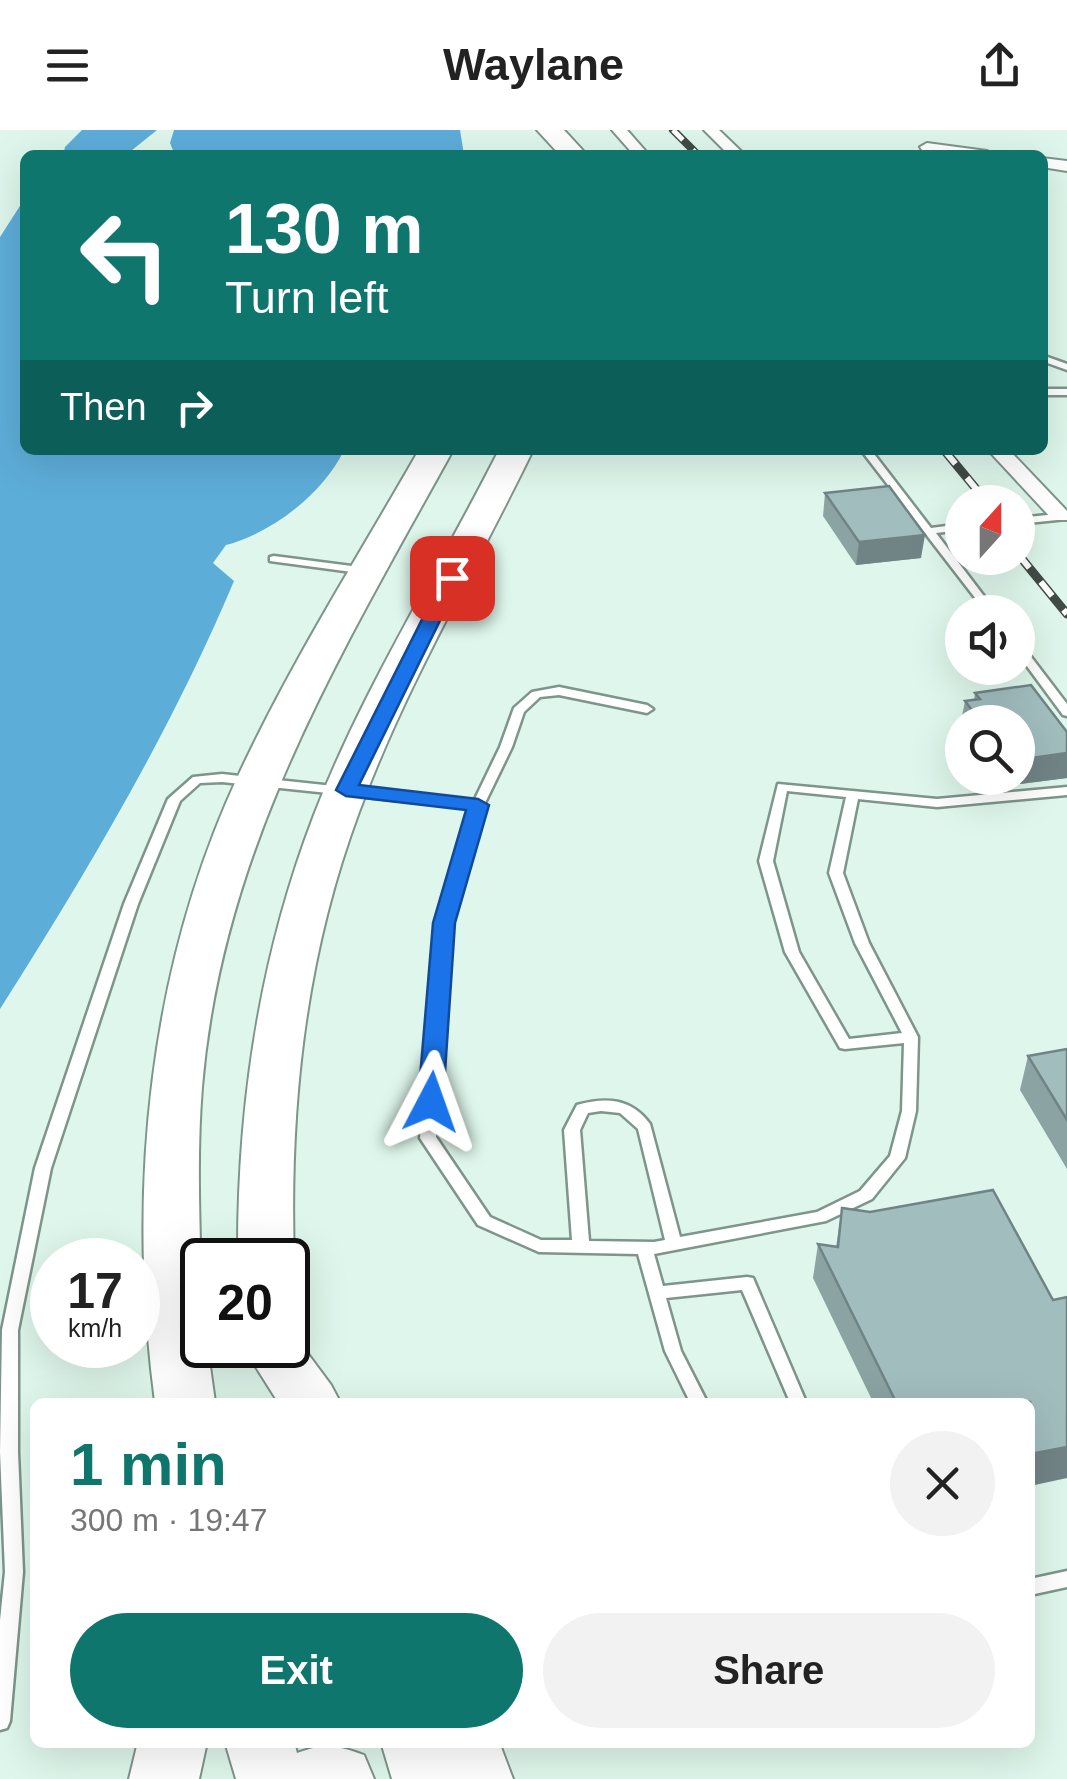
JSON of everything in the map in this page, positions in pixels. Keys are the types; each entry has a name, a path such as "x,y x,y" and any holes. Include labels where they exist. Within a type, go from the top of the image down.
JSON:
{"highway":[{"path":"550,130 569,150"},
{"path":"180,1390 171,1253 171,1176 181,1045 210,908 257,781 433,455"},
{"path":"266,1238 269,1104 286,984 314,876 346,790 514,455"},
{"path":"287,1368 307,1398"},
{"path":"164,1779 172,1748"},
{"path":"261,1748 271,1779"},
{"path":"417,1748 427,1779"},
{"path":"466,1748 478,1779"},
{"path":"316,1779 338,1779"}],"street":[{"path":"619,130 637,150"},
{"path":"712,130 733,150"},
{"path":"1003,455 1064,516"}],"lane":[{"path":"1064,392 1067,375"},
{"path":"870,455 977,595"},
{"path":"1035,519 1064,516"},
{"path":"928,531 945,529"},
{"path":"274,559 368,571"},
{"path":"1035,670 1067,712"},
{"path":"646,709 560,691 536,694 518,711 506,748 478,805 444,923 428,1138 484,1221 539,1246 644,1248 820,1217 866,1194 897,1158 909,1111 911,1037 862,943 836,872 853,794"},
{"path":"0,1721 14,1572 9,1452 10,1330 44,1168 130,904 174,799 197,780 257,781 478,805"},
{"path":"911,1037 846,1044 792,952 766,861 782,787 936,803 1067,791"},
{"path":"582,1247 572,1130 582,1109 602,1104 636,1114 645,1128 674,1244"},
{"path":"644,1248 672,1351 696,1398"},
{"path":"656,1293 747,1282 796,1398"},
{"path":"1035,1587 1067,1579"}],"water":[{"path":"82,130 157,130 132,150 64,150"},
{"path":"174,130 460,130 463,150 173,150 170,143"},
{"path":"20,206 20,455 341,455 324,481 295,509 261,531 226,545 213,563 234,581 183,692 126,800 0,1009 0,237"}],"building":[{"path":"889,486 925,535 859,542 825,493"},
{"path":"1031,685 1067,732 1067,753 1035,757 1035,705 968,705 965,701 980,699 975,693"},
{"path":"1067,1049 1067,1120 1028,1056"},
{"path":"993,1190 1053,1300 1067,1297 1067,1447 1035,1453 1035,1398 894,1398 818,1244 838,1247 842,1208 870,1212"}],"railway":[{"path":"673,130 693,150"},
{"path":"948,455 973,485"},
{"path":"1035,575 1067,614"}],"route":[{"path":"431,1102 444,923 478,805 346,790 452,578"}]}
